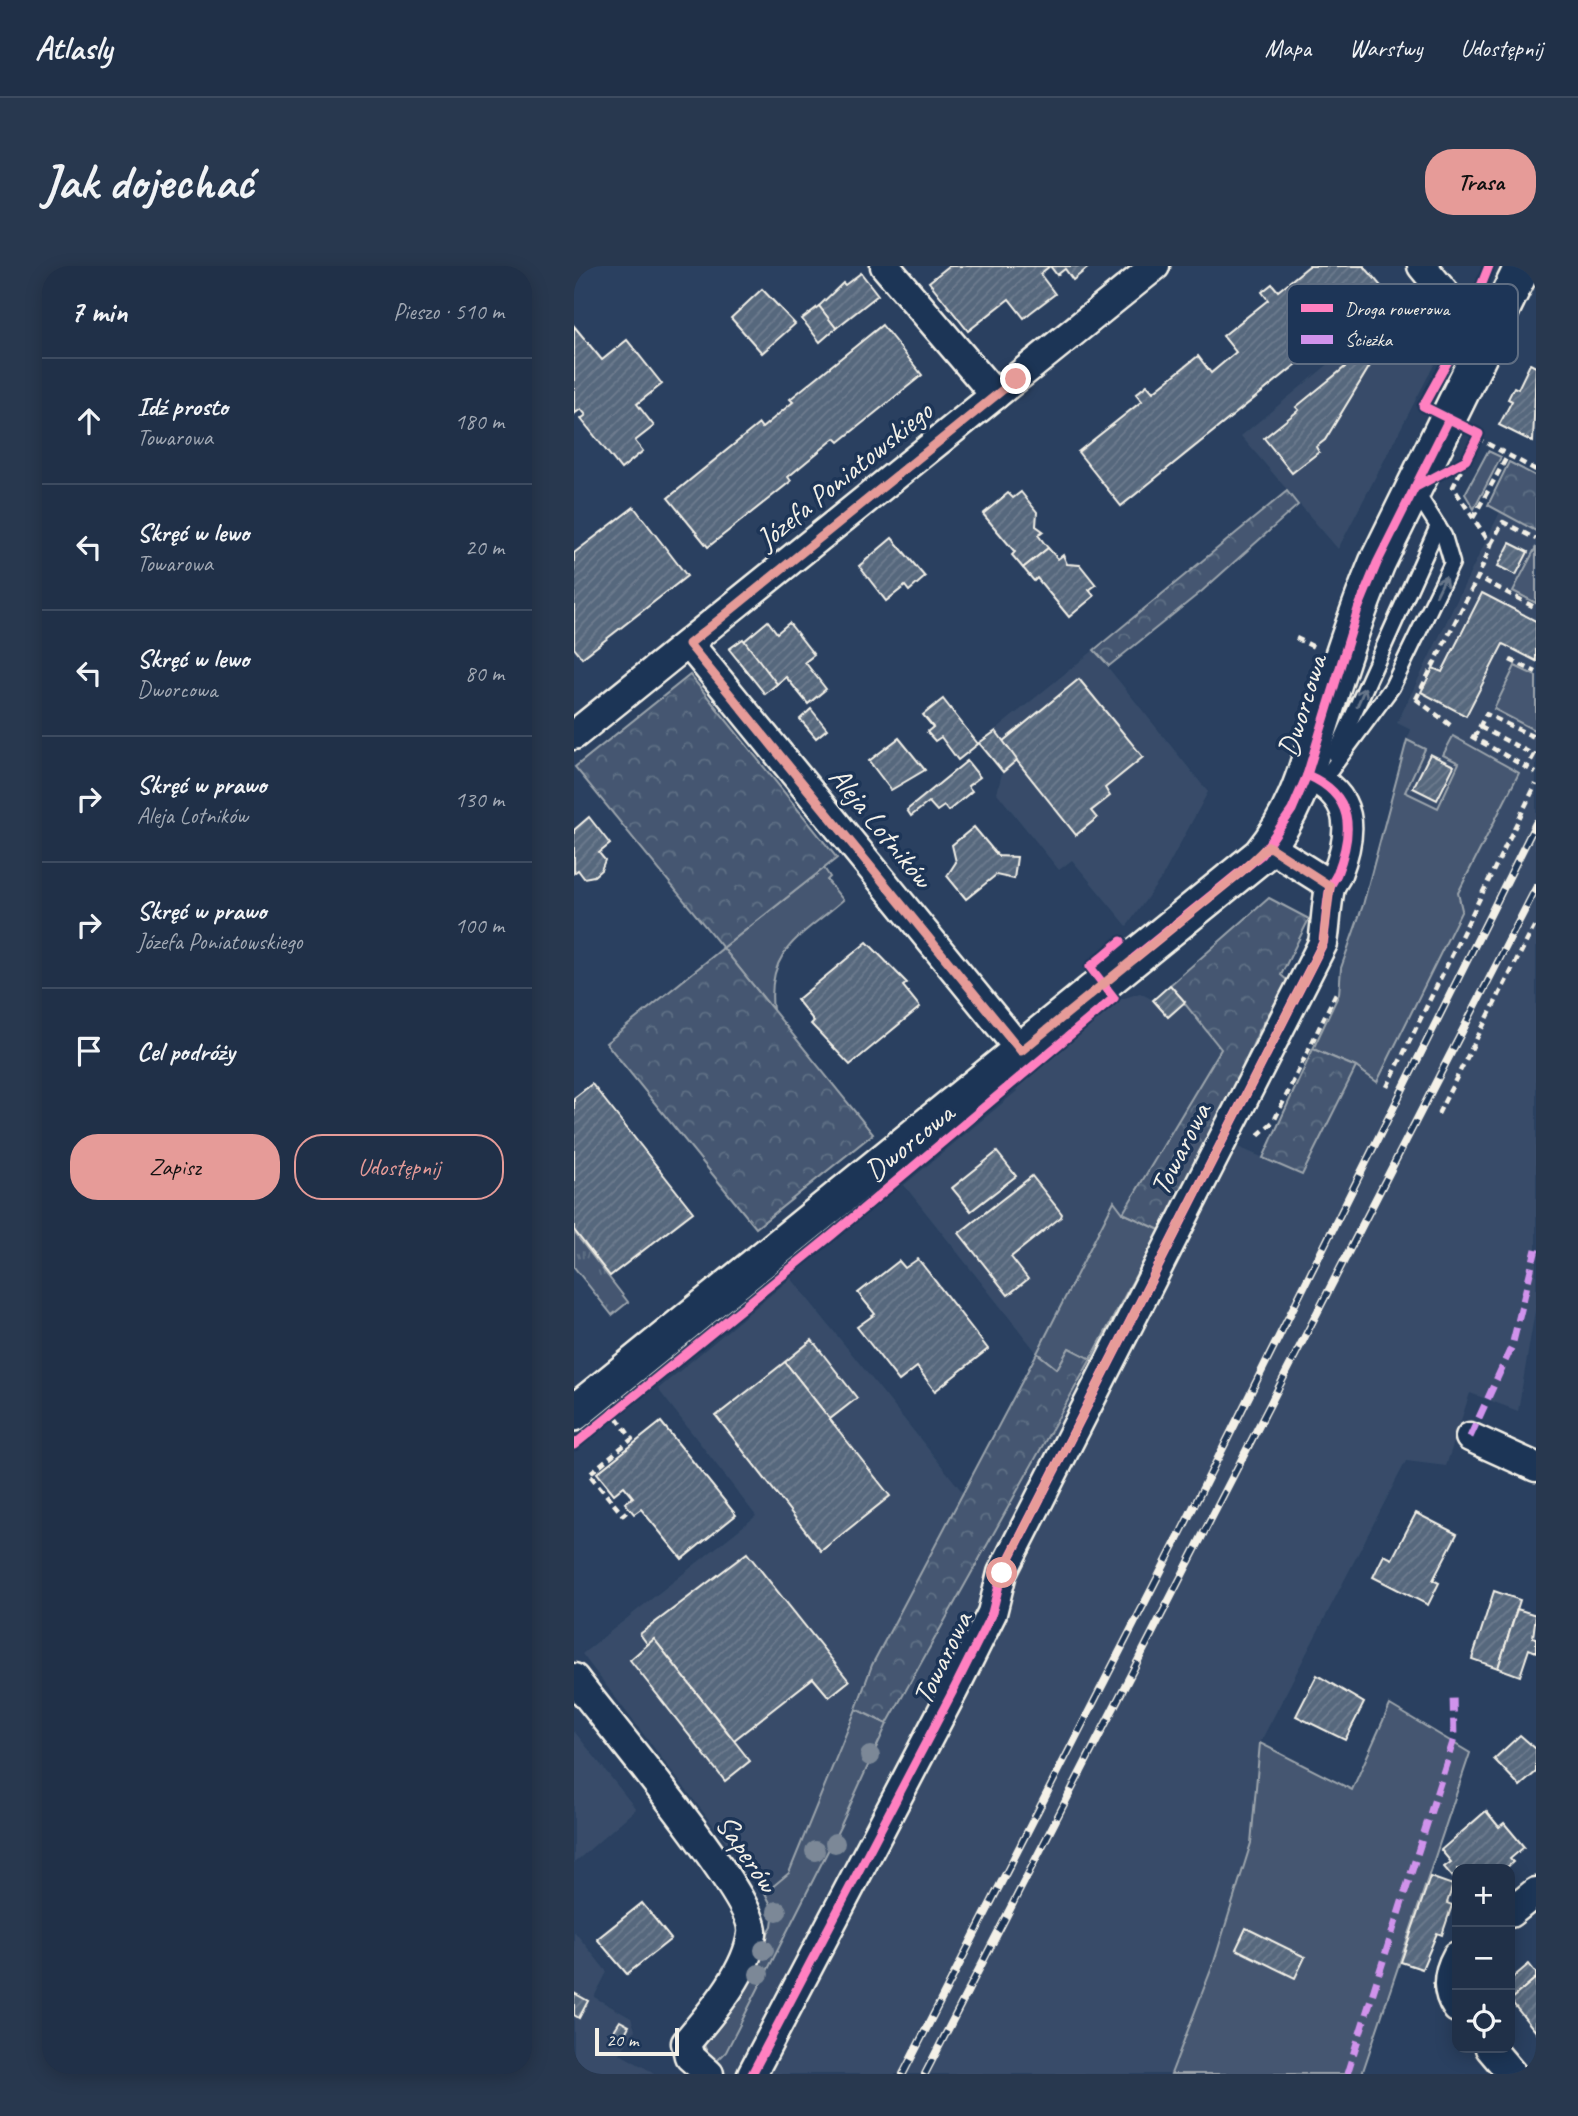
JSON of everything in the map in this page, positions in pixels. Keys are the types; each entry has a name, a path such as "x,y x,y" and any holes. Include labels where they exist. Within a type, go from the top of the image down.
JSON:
{"street":[{"name":"Józefa Poniatowskiego","path":"574,735 1155,266"},
{"path":"1422,266 1437,284"},
{"name":"Dworcowa","path":"1515,284 1523,266"},
{"path":"887,267 995,395"},
{"name":"Dworcowa","path":"574,1413 1241,872 1268,846 1315,778 1358,609 1413,488 1477,364"},
{"name":"Aleja Lotników","path":"689,644 1021,1051"},
{"name":"Towarowa","path":"752,2074 954,1689 992,1613 1002,1573 1323,943 1330,886 1337,876 1349,826 1343,804 1315,778"},
{"path":"1268,846 1330,886"},
{"path":"1470,1437 1536,1467"},
{"name":"Saperów","path":"574,1678 732,1882 752,1921 748,1949 727,1992 686,2043 689,2056 709,2074"},
{"path":"1515,1909 1536,1892"},
{"path":"1452,1965 1448,1972 1452,1996"},
{"path":"1494,2053 1512,2074"}],"lane":[{"path":"1315,778 1392,687 1452,563 1438,526 1413,488"},
{"path":"1315,778 1438,526"}],"path":[{"path":"1477,438 1536,470"},
{"path":"1473,518 1508,455"},
{"path":"1413,488 1466,460"},
{"path":"1466,460 1453,487 1491,545"},
{"path":"1416,699 1503,522 1536,539"},
{"path":"1478,577 1536,608"},
{"path":"1510,660 1536,672"},
{"path":"1536,738 1486,714 1472,737 1536,773"},
{"path":"1480,727 1534,755 1526,769"},
{"path":"1387,1087 1536,784"},
{"path":"1438,1114 1536,923"},
{"path":"612,1413 632,1439 589,1474 623,1515 630,1509"}],"shaded area":[{"path":"1329,364 1434,364 1338,549 1241,436"},
{"path":"1500,512 1536,531 1536,547 1513,591 1536,603 1536,1305 1518,1411 1470,1393 1446,1466 1406,1461 1260,1743 1251,1843 1214,1962 1171,2074 695,2074 726,2052 841,1825 887,1724 1212,1136 1302,1174 1356,1067 1378,1082 1462,910 1458,893 1519,774 1453,736 1459,763 1439,808 1405,792 1425,749 1407,740 1411,730 1397,723"},
{"path":"1094,650 1208,792 1162,877 1127,926 1072,860 1059,870 997,793 1002,773 978,744"},
{"path":"1140,993 1153,1000 1168,1017 1185,1002 1221,1049 1123,1213 1114,1202 1037,1353 904,1185 1017,1091 1016,1089 1119,1000"},
{"path":"791,1278 965,1495 872,1665 789,1873 765,1893 582,1654 756,1516 658,1389"},
{"path":"574,1731 636,1809 574,1863"},
{"path":"574,1931 607,1972 594,1997 631,2018 635,2030 620,2054 656,2074 588,2074 574,2067"}],"green space":[{"path":"1488,451 1501,457 1474,509 1465,494"},
{"path":"1509,462 1536,476 1536,531 1488,505"},
{"path":"1287,491 1298,505 1202,591 1109,666 1094,650"},
{"path":"1536,547 1536,603 1513,591"},
{"path":"1515,666 1536,676 1536,731 1494,709"},
{"path":"690,675 837,858 723,948 575,767"},
{"path":"1453,736 1519,773 1458,893 1462,910 1377,1082 1356,1067 1313,1049 1339,994 1341,968 1363,905 1407,740 1425,749 1405,792 1438,808 1459,763 1443,755"},
{"path":"824,868 830,877 827,880 843,900 801,935 781,958 772,989 773,1010 723,948"},
{"path":"1269,898 1309,919 1281,975 1288,981 1259,1031 1212,1136 1160,1230 1123,1213 1221,1049 1170,985"},
{"path":"723,948 873,1134 756,1228 606,1043"},
{"path":"1313,1049 1356,1067 1302,1175 1263,1158"},
{"path":"1114,1201 1123,1213 1160,1230 1091,1359 1069,1348 1057,1369 1037,1353"},
{"path":"574,1232 628,1302 612,1315 574,1267"},
{"path":"1069,1348 1091,1359 887,1724 856,1709 872,1665 1037,1353 1057,1369"},
{"path":"1390,1705 1470,1753 1362,2074 1171,2074 1214,1962 1251,1843 1260,1743 1352,1790"},
{"path":"856,1709 887,1724 841,1825 726,2052 717,2061 710,2059 704,2045 710,2030 772,1926 774,1911 765,1893 789,1873"}],"building":[{"path":"949,266 1050,266 1040,274 1055,294 1024,318 1009,299 968,331 929,282"},
{"path":"1050,266 1090,266 1073,280 1065,269 1057,275"},
{"path":"1309,266 1364,266 1379,284 1287,284 1287,364 1297,364 1121,506 1078,452 1142,401 1136,394 1147,385 1153,392 1198,356 1211,373 1236,352 1223,336 1268,300 1262,292 1272,284 1278,291"},
{"path":"861,273 878,295 836,328 819,306 843,283 845,285"},
{"path":"762,289 795,324 762,353 731,318"},
{"path":"819,306 836,328 820,342 802,319"},
{"path":"882,325 922,375 839,442 835,438 788,477 791,481 708,547 668,498 759,424 762,428 793,402 790,399"},
{"path":"574,326 602,360 627,340 662,384 637,404 654,426 635,441 643,451 621,469 581,419 586,415 581,409 574,414"},
{"path":"1349,364 1371,364 1325,440 1316,447 1319,452 1292,473 1264,438 1299,410 1296,407"},
{"path":"1530,364 1536,367 1533,442 1499,425 1512,401 1508,399 1514,387 1518,389"},
{"path":"1021,492 1037,512 1036,526 1043,531 1038,535 1048,548 1023,568 1012,555 1015,552 983,514 1008,493 1013,498"},
{"path":"634,507 687,576 582,658 574,648 574,553"},
{"path":"892,538 925,577 909,591 905,586 886,601 859,566"},
{"path":"1510,543 1528,552 1516,575 1498,566"},
{"path":"1048,548 1058,559 1063,555 1067,564 1080,565 1096,585 1089,590 1094,596 1069,617 1037,578 1034,581 1023,568"},
{"path":"1482,593 1536,621 1536,661 1503,644 1466,716 1421,692 1433,668 1442,672"},
{"path":"768,621 777,633 789,623 814,655 805,662 826,689 808,704 786,677 777,684 743,642"},
{"path":"743,639 777,684 765,694 729,649"},
{"path":"1079,679 1143,757 1105,788 1110,796 1091,811 1097,818 1076,835 1002,742"},
{"path":"943,699 978,744 958,760 941,737 935,741 927,732 933,727 923,715"},
{"path":"811,709 827,729 816,738 800,719"},
{"path":"996,731 1017,760 1003,772 979,743"},
{"path":"899,738 925,770 891,790 869,761"},
{"path":"1430,754 1454,766 1437,800 1413,788"},
{"path":"967,761 980,777 968,786 972,791 948,811 944,806 937,811 929,802 911,816 907,810"},
{"path":"589,817 610,844 599,853 605,860 601,870 594,876 584,878 578,870 574,873 574,830"},
{"path":"974,827 998,856 1017,857 1014,879 996,875 966,899 947,876 956,862 952,845"},
{"path":"867,942 907,983 903,986 920,1007 850,1065 811,1024 814,1021 797,1000"},
{"path":"1170,985 1185,1002 1168,1017 1153,1000"},
{"path":"592,1084 693,1212 610,1276 574,1230 574,1098"},
{"path":"997,1152 1016,1176 971,1211 952,1188"},
{"path":"1032,1176 1062,1214 1011,1257 1028,1279 1008,1295 959,1233"},
{"path":"918,1259 988,1349 935,1391 917,1367 899,1381 857,1327 875,1314 858,1293 899,1261 905,1268"},
{"path":"812,1340 857,1398 830,1419 785,1362"},
{"path":"785,1362 890,1496 821,1551 716,1416"},
{"path":"661,1422 736,1515 682,1559 641,1509 634,1514 625,1503 633,1497 624,1486 614,1494 597,1473"},
{"path":"1416,1513 1457,1534 1433,1580 1439,1583 1428,1605 1373,1577 1384,1555 1392,1559"},
{"path":"747,1553 849,1681 829,1697 813,1678 734,1740 654,1639 648,1645 640,1634"},
{"path":"1494,1591 1520,1600 1498,1668 1472,1659"},
{"path":"1517,1609 1536,1615 1533,1637 1536,1638 1536,1652 1529,1649 1520,1676 1498,1668"},
{"path":"654,1639 750,1761 725,1781 630,1660"},
{"path":"1317,1675 1364,1703 1345,1740 1296,1716"},
{"path":"1520,1735 1536,1749 1536,1772 1520,1786 1494,1759"},
{"path":"1486,1811 1499,1827 1504,1823 1524,1847 1510,1859 1513,1862 1511,1864 1452,1864 1452,1876 1444,1867 1451,1862 1441,1850"},
{"path":"1430,1877 1452,1885 1447,1903 1452,1905 1442,1935 1437,1933 1422,1969 1401,1962"},
{"path":"642,1903 671,1939 627,1974 597,1939"},
{"path":"1246,1928 1305,1957 1295,1978 1236,1949"},
{"path":"1529,1964 1536,1973 1536,1978 1515,1996 1515,1976"},
{"path":"1536,1978 1536,2032 1515,2006 1515,1996"},
{"path":"574,1993 588,2001 579,2018 574,2015"},
{"path":"620,2021 629,2026 623,2037 613,2032"}],"railway":[{"path":"903,2074 1181,1532 1536,823"},
{"path":"925,2074 1536,888"}],"marked path":[{"path":"1470,1437 1512,1346 1536,1249"},
{"path":"1347,2074 1454,1739 1453,1693"}],"cycle path":[{"path":"1482,284 1489,266"},
{"path":"1414,488 1466,460 1479,434 1423,406 1446,364"},
{"path":"1134,958 1261,855 1292,810 1307,775 1358,609 1377,563 1449,419"},
{"path":"752,2074 954,1689 992,1613 1002,1573 1323,943 1330,888 1343,858 1346,843 1346,815 1334,793 1307,775"},
{"path":"574,1445 832,1235 1114,998 1090,967 1121,941"}],"route":[{"path":"1002,1573 1323,943 1330,886 1268,846 1241,872 1021,1051 689,644 1016,379"}]}
